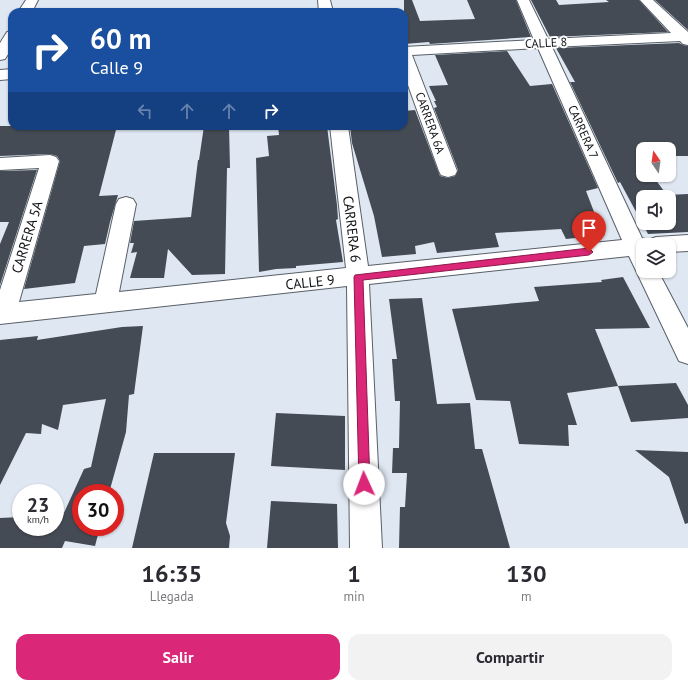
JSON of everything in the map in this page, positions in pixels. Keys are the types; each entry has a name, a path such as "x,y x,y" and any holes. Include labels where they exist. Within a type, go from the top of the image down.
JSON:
{"street":[{"name":"CARRERA 7","path":"523,0 636,243"},
{"path":"646,0 686,38"},
{"name":"CALLE 8","path":"408,52 543,43 686,38"},
{"path":"0,56 8,42"},
{"name":"CARRERA 6A","path":"408,63 448,171"},
{"name":"CARRERA 6","path":"340,130 358,277 366,548"},
{"name":"CARRERA 5A","path":"0,164 50,161 2,314"},
{"path":"105,303 126,204"},
{"path":"676,244 688,243"},
{"name":"CALLE 9","path":"2,314 358,277 636,252"},
{"path":"650,278 688,353"}],"building":[{"path":"404,0 412,0 420,21 475,19 467,0 516,0 531,37 430,44 429,42 408,44 408,8 404,8"},
{"path":"531,0 556,0 559,5 609,2 606,0 639,0 668,32 550,37"},
{"path":"655,0 688,0 688,30"},
{"path":"679,43 688,46 688,156 676,156 676,142 636,142 636,182 657,182 663,190 636,190 636,212 620,182 618,183 570,82 575,82 556,48"},
{"path":"507,51 530,86 552,84 598,188 586,191 605,235 566,239 561,229 495,233 499,247 437,253 434,242 415,246 416,254 382,257 374,216 352,143 350,130 408,130 408,111 415,110 440,176 448,178 455,176 458,170 434,108 437,107 434,101 436,101 429,86 448,85 435,55"},
{"path":"0,126 8,126 8,130 116,130 99,196 118,195 105,244 84,246 75,283 24,289 60,161 57,156 50,154 0,156"},
{"path":"203,130 229,130 230,168 227,168 225,274 192,275 168,249 164,278 130,278 137,252 131,253 134,243 130,243 134,221 191,217"},
{"path":"278,130 328,130 337,205 338,219 336,220 343,262 296,266 296,268 259,272 256,158 269,156 267,136 279,135"},
{"path":"37,170 0,285 0,244 9,222 0,222 0,171"},
{"path":"688,194 688,232 648,234 646,230 676,230 676,195"},
{"path":"623,277 650,328 595,329 618,386 567,393 577,425 568,425 569,446 519,444 510,401 476,400 452,309 539,301 534,287 602,282 601,280"},
{"path":"422,298 437,404 470,403 475,449 482,449 510,548 399,548 400,507 405,507 407,473 392,473 393,448 399,448 400,401 395,401 392,359 397,359 389,299"},
{"path":"143,326 134,394 129,395 126,432 112,484 77,484 84,469 91,467 106,399 63,405 58,430 42,424 41,434 26,433 0,485 0,340 38,336 37,340 122,327"},
{"path":"676,383 688,405 688,418 631,422 618,386"},
{"path":"276,413 345,416 345,470 271,466"},
{"path":"635,450 688,452 688,523 685,524 669,477"},
{"path":"154,453 235,453 226,523 230,536 229,548 132,548"},
{"path":"72,495 72,536 98,536 95,546 65,541 62,548 0,548 0,518 12,517 12,536 64,536 64,513"},
{"path":"271,501 337,504 338,548 267,548"}],"route":[{"path":"364,484 358,277 589,252"}]}
